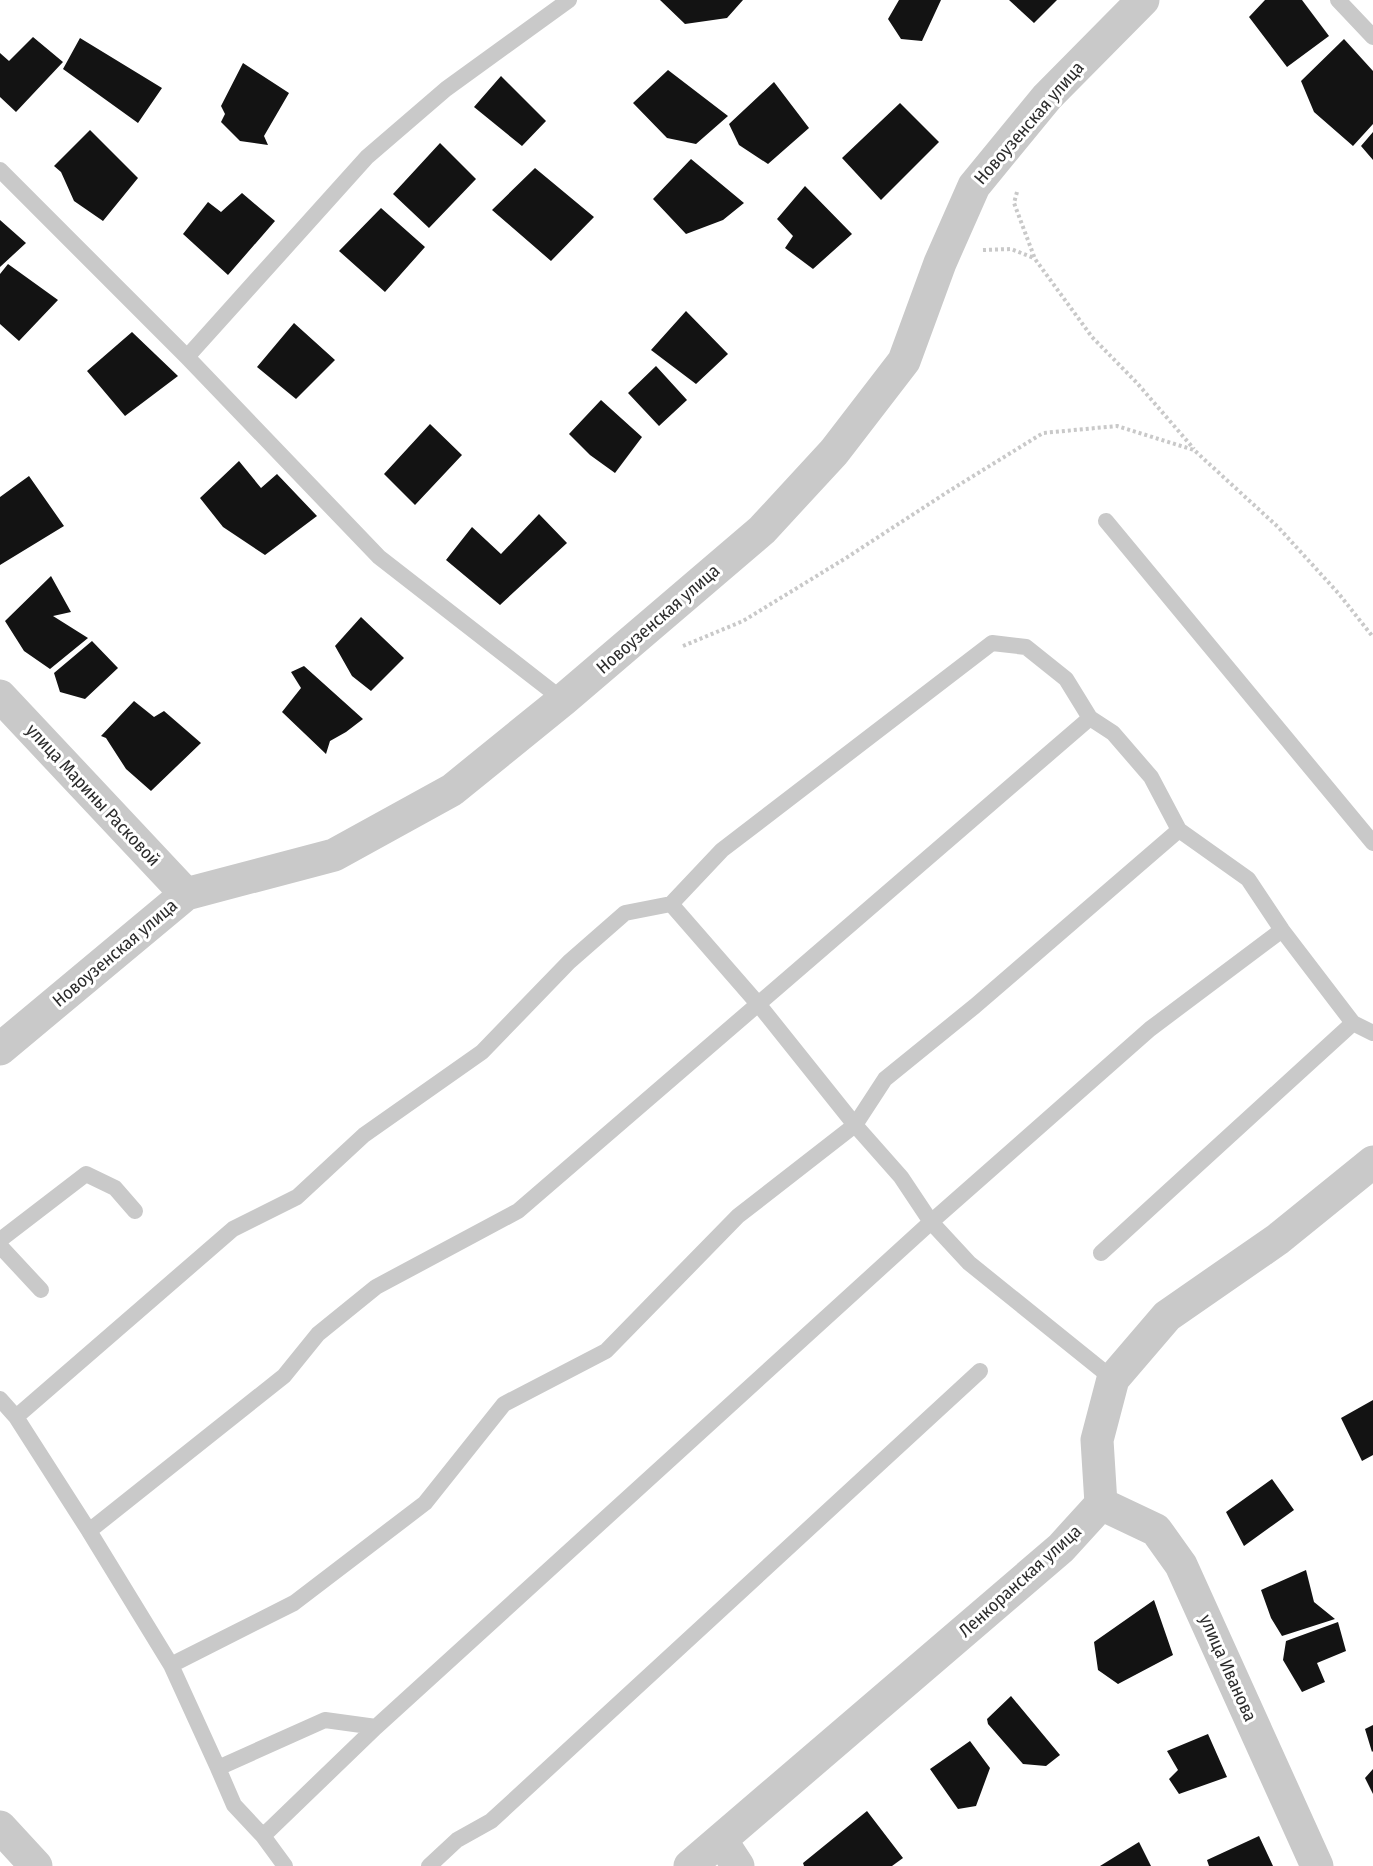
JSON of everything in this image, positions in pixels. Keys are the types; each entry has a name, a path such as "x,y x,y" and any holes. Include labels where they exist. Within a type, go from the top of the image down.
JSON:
{"street":[{"name":"Новоузенская улица","path":"0,1049 186,894 334,855 452,790 563,700 762,530 834,452 904,361 940,263 974,186 1047,97 1143,0"},
{"name":"улица Марины Расковой","path":"0,696 186,894"},
{"path":"1101,1504 1097,1440 1113,1379 1167,1316 1278,1239 1373,1162"},
{"name":"Ленкоранская улица","path":"690,1866 730,1853 1061,1548 1101,1504"},
{"name":"улица Иванова","path":"1101,1504 1156,1530 1181,1564 1317,1866"},
{"path":"0,1827 36,1866"}],"lane":[{"path":"187,357 367,157 446,89 569,0"},
{"path":"1338,0 1373,37"},
{"path":"0,170 187,357 379,557 563,700"},
{"path":"1106,521 1373,843"},
{"path":"16,1417 233,1229 297,1197 364,1135 482,1052 569,962 625,913 671,904 722,850 992,643 1026,647 1066,679 1090,718 1113,733 1151,777 1179,830 1248,879 1282,930 1353,1023 1373,1033"},
{"path":"89,1531 284,1376 318,1334 376,1287 518,1211 1090,718"},
{"path":"171,1665 294,1603 425,1503 504,1404 606,1351 738,1216 855,1125 885,1079 975,1006 1179,830"},
{"path":"671,904 759,1005 855,1125 901,1177 931,1222 969,1263 1113,1379"},
{"path":"263,1836 376,1727 931,1222 1150,1029 1282,930"},
{"path":"1101,1252 1353,1023"},
{"path":"0,1240 86,1174 115,1188 135,1211"},
{"path":"0,1246 41,1290"},
{"path":"429,1866 457,1840 490,1821 499,1813 980,1371"},
{"path":"0,1399 16,1417 171,1665 234,1805 263,1836 285,1866"},
{"path":"218,1768 325,1720 376,1727"}],"path":[{"path":"1020,182 1014,203 1035,259 1092,337 1137,383 1194,450 1278,527 1340,594 1373,637"},
{"path":"940,263 969,250 1011,249 1035,259"},
{"path":"682,646 742,621 1043,433 1118,426 1194,450"}],"building":[{"path":"660,0 743,0 727,18 685,24"},
{"path":"899,0 941,0 922,41 901,39 888,19"},
{"path":"1009,0 1057,0 1034,23"},
{"path":"1265,0 1302,0 1329,36 1287,67 1249,17"},
{"path":"33,37 63,62 16,112 0,97 0,53 9,61"},
{"path":"80,38 162,88 138,123 63,69"},
{"path":"1344,39 1373,71 1373,124 1353,146 1314,112 1301,81"},
{"path":"243,63 289,93 264,136 268,145 240,141 221,122 225,114 221,106"},
{"path":"668,70 728,116 696,144 667,138 633,103"},
{"path":"501,76 546,121 522,146 474,107"},
{"path":"774,82 809,128 768,164 739,145 729,124"},
{"path":"900,103 939,142 881,200 842,158"},
{"path":"90,130 138,178 103,221 74,201 61,172 54,166"},
{"path":"1373,132 1373,160 1361,146"},
{"path":"440,143 476,179 429,228 393,194"},
{"path":"691,159 744,203 723,220 686,234 653,199"},
{"path":"535,168 594,217 551,261 492,210"},
{"path":"805,186 852,234 813,269 785,248 793,236 777,219"},
{"path":"242,193 275,221 228,275 183,234 208,202 221,212"},
{"path":"381,208 425,247 385,292 339,251"},
{"path":"0,220 26,243 0,267"},
{"path":"8,264 58,300 19,341 0,324 0,274"},
{"path":"686,311 728,354 696,384 651,350"},
{"path":"294,323 335,360 296,399 257,367"},
{"path":"132,332 178,376 125,416 87,371"},
{"path":"656,366 687,400 659,426 628,393"},
{"path":"601,400 642,437 615,473 590,455 569,434"},
{"path":"430,424 462,455 415,505 384,474"},
{"path":"239,461 261,488 277,474 317,516 265,555 223,527 200,498"},
{"path":"29,476 64,526 0,565 0,497"},
{"path":"539,514 567,543 500,605 446,560 472,527 501,554"},
{"path":"51,576 71,612 53,616 88,638 50,669 24,651 5,621"},
{"path":"361,617 404,658 371,691 352,676 335,646"},
{"path":"92,641 118,668 85,699 60,692 54,673"},
{"path":"304,666 363,719 330,741 326,754 282,712 301,688 291,672"},
{"path":"134,701 154,717 164,711 201,743 151,791 126,769 106,738 101,736"},
{"path":"1373,1400 1373,1455 1362,1461 1341,1418"},
{"path":"1272,1479 1294,1510 1244,1546 1226,1512"},
{"path":"1306,1570 1314,1602 1335,1619 1282,1636 1271,1618 1261,1590"},
{"path":"1154,1600 1173,1655 1118,1684 1098,1670 1094,1642"},
{"path":"1338,1622 1346,1651 1317,1663 1325,1682 1302,1692 1283,1660 1286,1641"},
{"path":"1011,1696 1060,1755 1046,1766 1023,1764 988,1724 987,1719"},
{"path":"1373,1725 1373,1751 1372,1752 1365,1729"},
{"path":"1208,1734 1227,1777 1179,1794 1169,1779 1178,1770 1167,1751"},
{"path":"970,1741 990,1768 976,1806 958,1809 930,1769"},
{"path":"1373,1769 1373,1794 1365,1778"},
{"path":"867,1811 903,1858 892,1866 804,1866 803,1863"},
{"path":"1259,1836 1273,1866 1209,1866 1207,1860"},
{"path":"1139,1842 1151,1866 1100,1866"}]}
